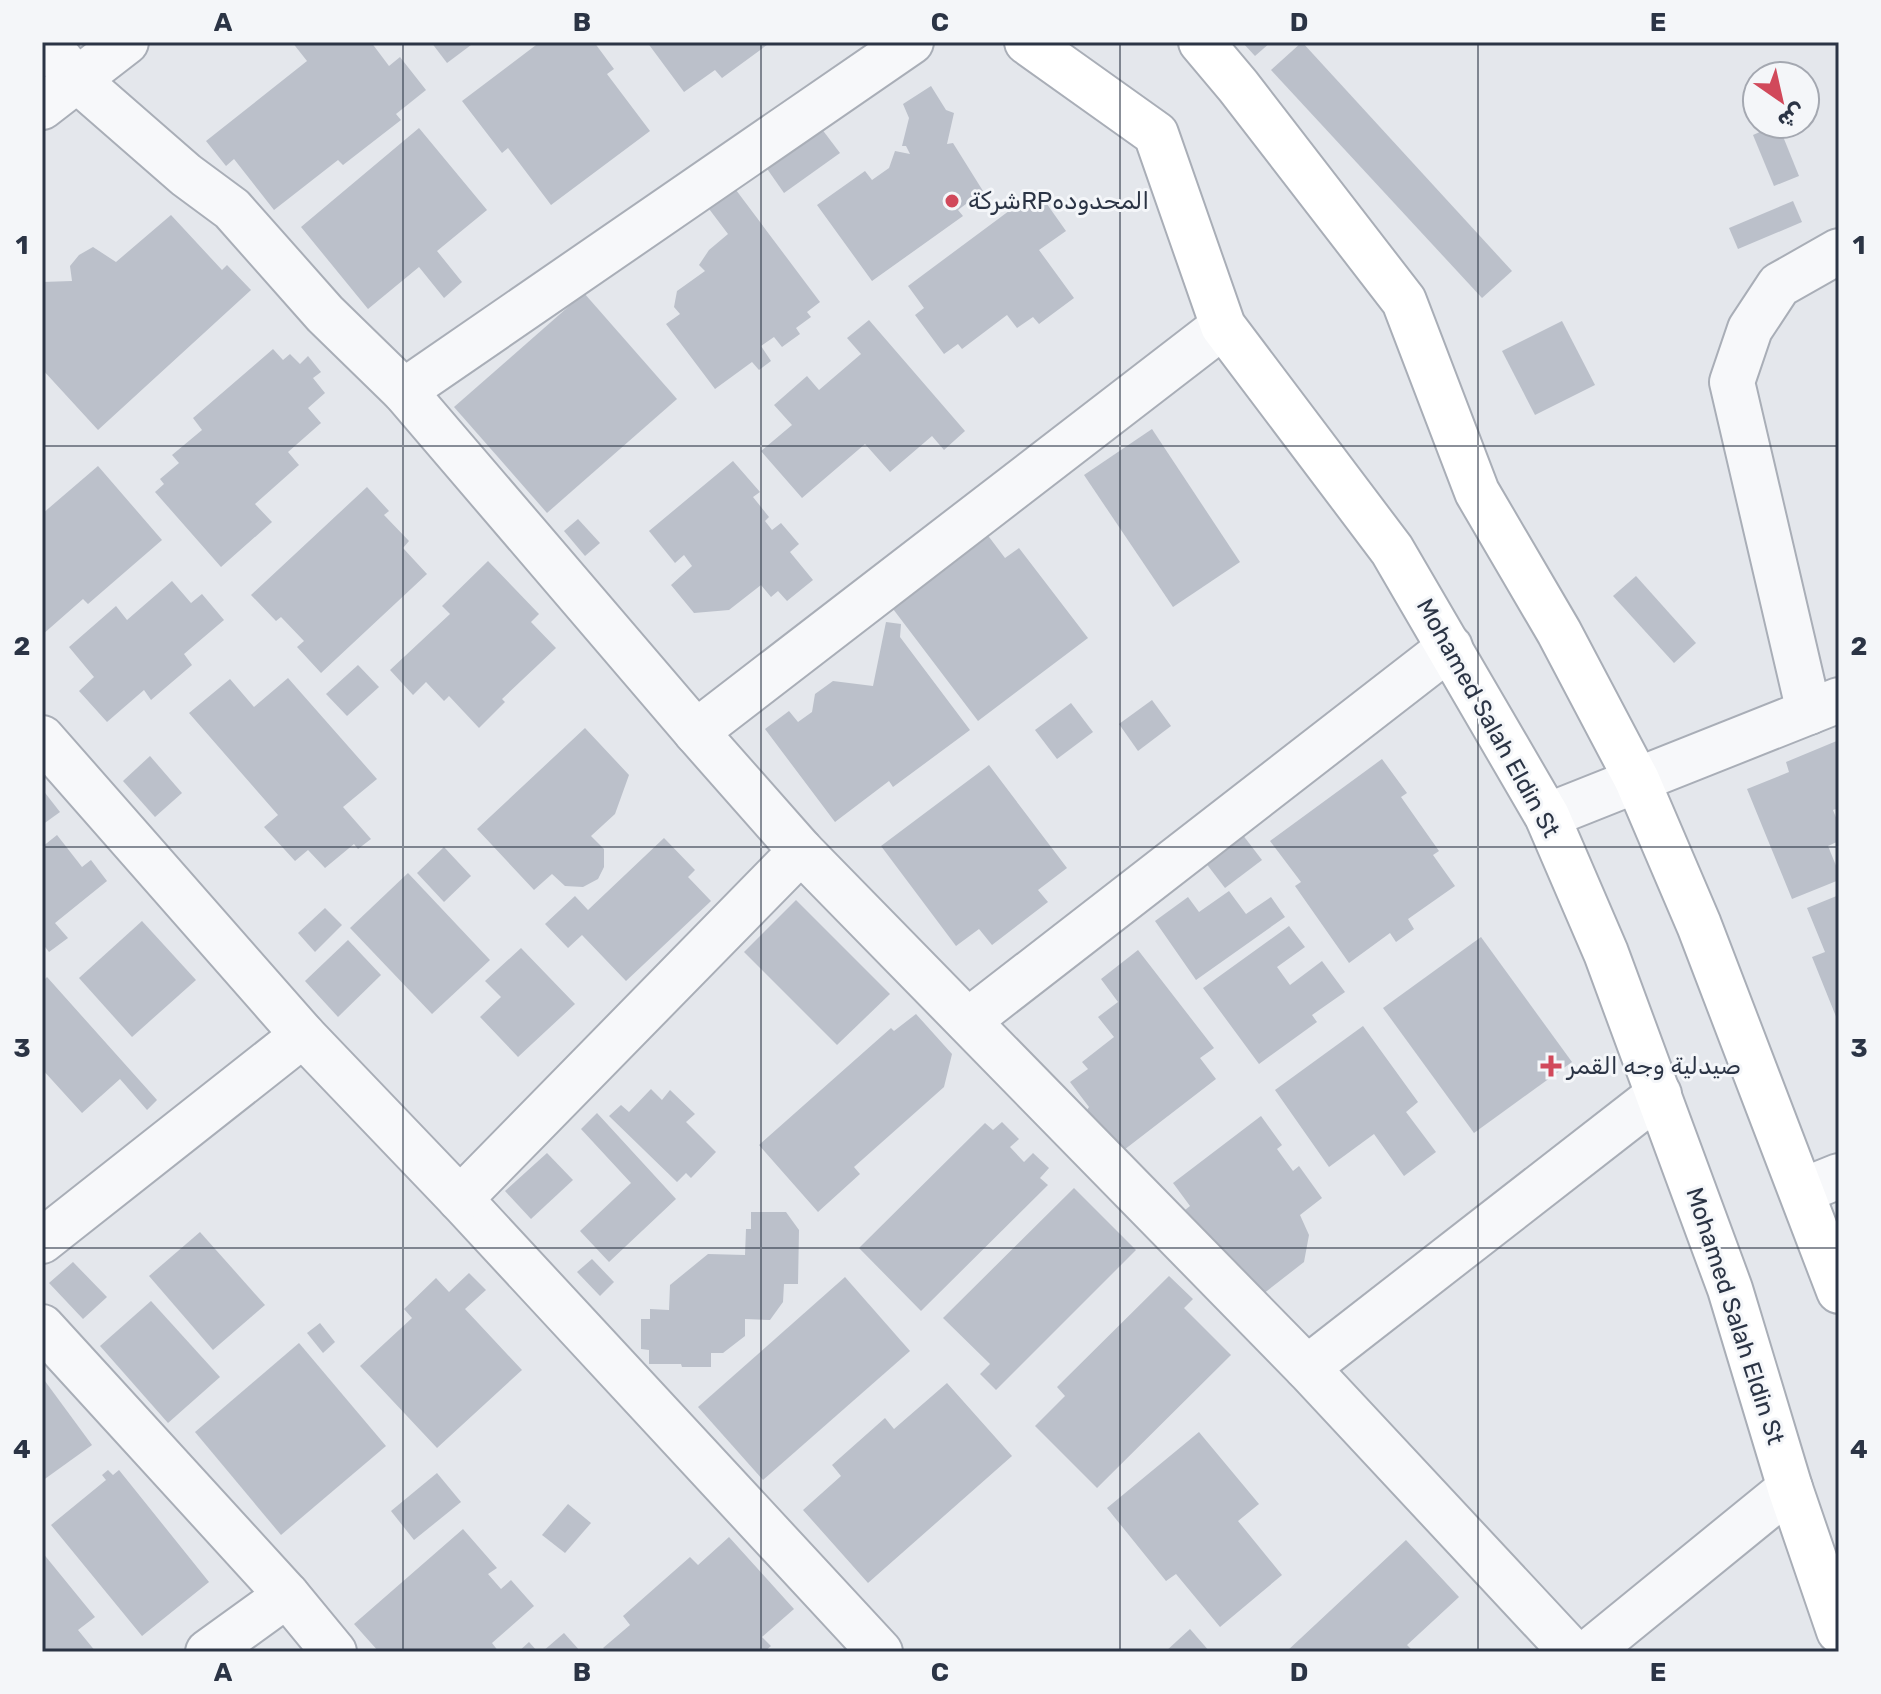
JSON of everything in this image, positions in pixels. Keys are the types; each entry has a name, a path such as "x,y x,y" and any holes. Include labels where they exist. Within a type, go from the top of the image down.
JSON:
{"main road":[{"name":"Mohamed Salah Eldin St","path":"1027,42 1156,134 1223,326 1392,550 1547,816 1606,953 1730,1289 1790,1488 1839,1631"},
{"path":"1201,42 1404,301 1477,492 1559,632 1637,780 1699,925 1820,1184 1839,1291"}],"street":[{"path":"46,42 76,79 186,175 232,209 325,314 404,391 801,851 1307,1368 1572,1652"},
{"path":"42,107 126,42"},
{"path":"404,391 911,42"},
{"path":"1547,816 1824,706 1732,382 1750,329 1779,285 1839,251"},
{"path":"696,732 1223,326"},
{"path":"968,1021 1450,647"},
{"path":"42,738 303,1035 460,1199 880,1652"},
{"path":"460,1199 801,851"},
{"path":"42,1241 303,1035"},
{"path":"1307,1368 1659,1094"},
{"path":"42,1327 287,1595 334,1652"},
{"path":"1589,1652 1790,1488"},
{"path":"208,1652 287,1595"}],"building":[{"path":"292,42 371,42 389,66 400,57 426,90 396,114 401,120 343,165 338,160 274,210 234,159 226,166 206,141 307,61"},
{"path":"431,42 475,42 447,63"},
{"path":"540,42 594,42 614,69 607,74 650,131 551,205 508,148 502,153 462,101"},
{"path":"647,42 771,42 722,78 715,70 684,92"},
{"path":"1242,42 1271,42 1255,56"},
{"path":"1302,42 1512,271 1482,298 1271,70"},
{"path":"931,86 946,110 954,113 947,144 953,143 983,191 958,210 963,216 872,281 817,205 865,171 872,180 889,168 895,151 910,154 906,146 902,146 909,118 903,104"},
{"path":"818,124 840,153 784,193 763,163"},
{"path":"419,128 487,210 437,251 462,282 444,298 419,267 368,309 301,227"},
{"path":"1755,140 1784,140 1799,176 1774,186"},
{"path":"727,178 820,302 807,312 811,317 796,328 800,334 782,347 774,337 761,346 771,361 759,370 752,362 715,389 666,324 680,314 674,307 677,291 705,271 699,265 709,250 728,234 700,197"},
{"path":"1037,190 1066,231 1039,250 1074,298 1039,324 1033,317 1017,328 1007,315 962,349 958,344 944,354 915,315 924,308 908,286"},
{"path":"1793,201 1802,222 1738,249 1729,228"},
{"path":"171,215 222,270 227,265 251,290 98,430 42,369 42,282 72,281 70,266 79,255 93,247 116,262"},
{"path":"584,293 677,399 547,513 454,407"},
{"path":"869,320 965,431 944,450 932,436 890,472 865,444 802,498 761,451 792,425 774,405 807,376 819,390 861,354 847,338"},
{"path":"1562,321 1595,385 1535,415 1502,351"},
{"path":"273,349 283,360 290,354 300,364 308,356 321,372 313,378 325,393 308,408 321,423 288,452 299,465 255,504 272,522 221,567 155,492 164,484 160,479 179,463 172,455 202,430 193,418"},
{"path":"1152,429 1240,562 1173,607 1084,475"},
{"path":"733,461 760,492 753,497 769,517 765,521 772,530 781,523 799,544 790,552 813,580 787,601 778,591 771,597 761,585 729,610 694,613 671,585 692,566 684,555 675,563 649,531"},
{"path":"98,466 162,540 88,604 83,599 42,635 42,514"},
{"path":"367,487 389,511 384,515 409,541 403,548 427,574 321,673 297,647 304,641 281,617 276,621 251,595"},
{"path":"578,519 600,543 585,556 564,531"},
{"path":"983,529 1005,558 1019,548 1088,638 978,721 887,601"},
{"path":"488,561 539,614 531,622 556,648 502,699 505,702 479,728 449,696 444,701 426,682 413,695 390,670 450,614 442,606"},
{"path":"1636,576 1696,643 1674,663 1613,596"},
{"path":"172,581 191,603 202,594 224,620 184,654 192,665 151,700 144,690 107,722 79,691 94,677 69,647 116,606 127,620"},
{"path":"886,622 901,624 900,637 970,730 893,787 889,781 835,822 765,729 789,711 798,722 812,712 815,694 833,681 873,686"},
{"path":"358,665 379,687 347,716 326,694"},
{"path":"288,678 377,779 343,807 371,839 358,849 354,844 325,868 308,850 295,861 264,827 278,815 189,713 230,679 254,707"},
{"path":"1152,700 1171,726 1138,751 1119,724"},
{"path":"1071,703 1093,732 1057,759 1035,730"},
{"path":"585,728 629,775 615,814 591,836 604,849 604,867 598,879 583,887 565,886 552,874 534,890 477,829"},
{"path":"1839,740 1839,808 1833,810 1839,825 1839,841 1828,846 1839,880 1792,899 1747,789 1789,772 1786,762"},
{"path":"150,756 182,793 155,817 123,781"},
{"path":"1382,759 1407,793 1401,797 1439,851 1433,855 1455,886 1408,919 1414,929 1396,942 1390,933 1349,963 1295,886 1301,882 1270,841"},
{"path":"989,765 1067,868 1038,890 1048,902 992,945 979,929 956,946 881,846"},
{"path":"42,789 60,812 42,825"},
{"path":"1239,830 1262,860 1225,888 1202,858"},
{"path":"57,835 82,867 91,860 107,881 55,923 68,938 49,952 42,943 42,847"},
{"path":"664,838 695,870 688,877 711,901 626,981 582,935 568,948 545,924 575,896 588,910"},
{"path":"444,847 471,876 444,902 417,873"},
{"path":"408,873 490,960 432,1014 350,928"},
{"path":"1229,891 1246,914 1271,897 1285,917 1196,980 1155,921 1188,897 1199,912"},
{"path":"1839,895 1839,1024 1812,957 1825,952 1807,908"},
{"path":"796,900 890,994 837,1045 744,952"},
{"path":"325,908 342,925 315,952 298,933"},
{"path":"142,921 196,980 132,1037 79,978"},
{"path":"1289,926 1305,947 1277,967 1290,985 1322,961 1345,992 1312,1015 1317,1022 1259,1064 1203,988"},
{"path":"1481,937 1572,1062 1474,1133 1383,1008"},
{"path":"348,940 381,975 338,1017 305,981"},
{"path":"521,948 575,1004 518,1057 480,1017 501,997 485,981"},
{"path":"1138,950 1214,1048 1200,1058 1216,1079 1120,1153 1070,1082 1088,1069 1082,1062 1114,1037 1098,1017 1118,1002 1101,979"},
{"path":"47,977 157,1100 147,1110 120,1079 82,1113 42,1069 42,982"},
{"path":"916,1014 952,1054 944,1087 854,1167 860,1174 818,1212 759,1145 891,1028 894,1031"},
{"path":"1363,1026 1418,1102 1406,1112 1436,1152 1404,1176 1374,1134 1329,1167 1275,1090"},
{"path":"651,1089 662,1100 670,1090 695,1114 686,1122 716,1152 691,1178 686,1173 677,1182 609,1116 621,1105 629,1112"},
{"path":"597,1113 676,1199 609,1262 580,1231 631,1183 581,1129"},
{"path":"1261,1116 1282,1145 1277,1149 1293,1171 1299,1166 1322,1198 1300,1215 1309,1235 1304,1262 1249,1305 1180,1214 1190,1206 1173,1183"},
{"path":"1002,1122 1019,1139 1010,1147 1024,1162 1033,1153 1049,1168 1040,1178 1048,1185 921,1311 859,1248 985,1123 993,1130"},
{"path":"547,1153 573,1180 531,1219 505,1191"},
{"path":"1074,1188 1136,1250 996,1390 980,1374 990,1364 943,1318"},
{"path":"751,1212 786,1212 799,1230 798,1284 784,1284 783,1302 770,1320 745,1319 745,1336 723,1353 711,1353 711,1367 649,1364 649,1350 641,1349 641,1319 650,1319 650,1309 669,1310 670,1285 708,1254 745,1255 746,1229 751,1229"},
{"path":"200,1232 265,1305 213,1350 149,1276"},
{"path":"592,1259 614,1282 600,1296 577,1272"},
{"path":"73,1262 107,1297 83,1319 49,1283"},
{"path":"469,1273 486,1290 465,1309 522,1370 437,1448 360,1366 412,1318 404,1309 436,1278 449,1292"},
{"path":"1169,1276 1193,1299 1184,1308 1231,1355 1097,1488 1035,1426 1065,1396 1057,1387"},
{"path":"845,1277 910,1351 763,1480 698,1407"},
{"path":"151,1301 220,1377 168,1423 100,1346"},
{"path":"320,1323 335,1342 323,1353 307,1333"},
{"path":"299,1343 386,1446 281,1535 195,1432"},
{"path":"42,1377 92,1445 42,1481"},
{"path":"947,1383 1012,1456 868,1583 803,1510 841,1476 832,1465 885,1418 894,1429"},
{"path":"1199,1432 1259,1504 1238,1521 1282,1575 1220,1627 1176,1574 1166,1581 1107,1508"},
{"path":"108,1470 113,1475 119,1470 209,1582 142,1636 51,1525 106,1480 102,1475"},
{"path":"437,1473 461,1502 414,1540 391,1511"},
{"path":"568,1504 591,1523 565,1553 542,1535"},
{"path":"463,1529 497,1568 488,1574 501,1589 511,1580 534,1606 492,1643 499,1652 379,1652 354,1624"},
{"path":"729,1537 794,1609 762,1637 771,1646 764,1652 607,1652 603,1648 630,1625 623,1616 690,1557 698,1565"},
{"path":"1406,1540 1459,1597 1407,1645 1414,1652 1286,1652"},
{"path":"42,1552 95,1617 78,1630 96,1652 42,1652"},
{"path":"1190,1629 1210,1652 1165,1652"},
{"path":"564,1633 581,1652 542,1652"},
{"path":"529,1642 538,1652 518,1652"}],"place":[{"name":"شركةRPالمحدوده","path":"952,201"},
{"name":"صيدلية وجه القمر","path":"1551,1066"}]}
